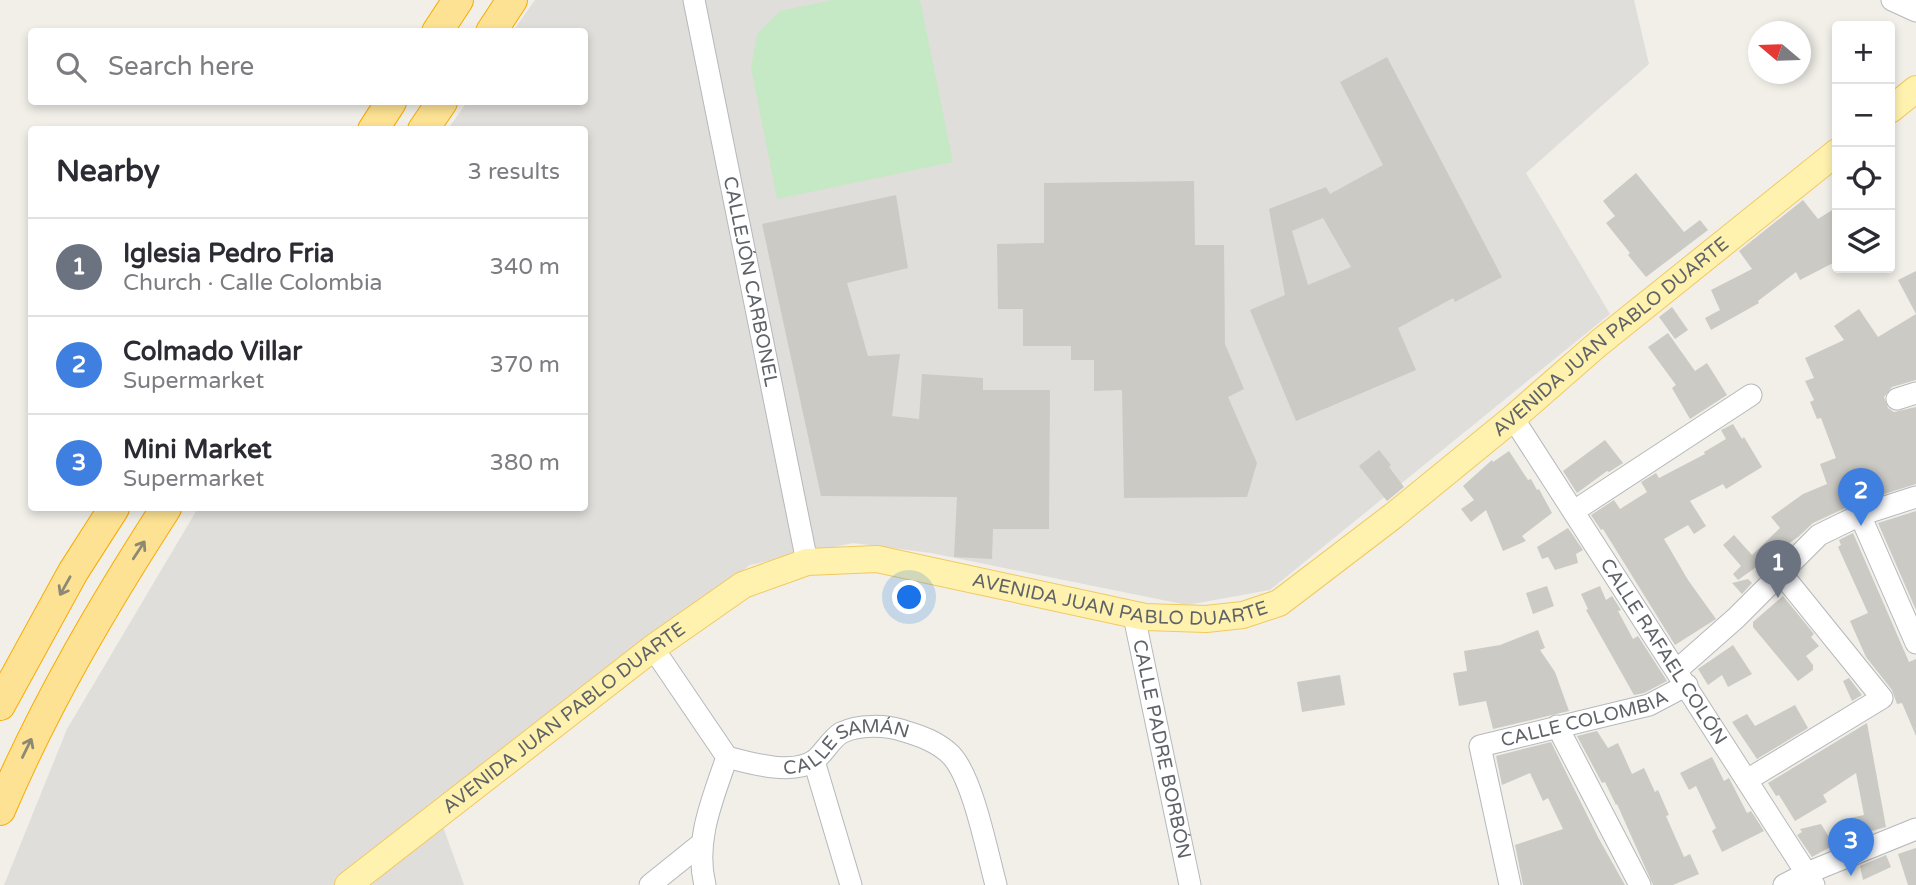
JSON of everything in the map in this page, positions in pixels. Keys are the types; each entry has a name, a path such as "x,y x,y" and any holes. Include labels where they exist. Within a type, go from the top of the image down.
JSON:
{"highway":[{"path":"440,28 458,0"},
{"path":"494,28 512,0"},
{"path":"376,126 389,105"},
{"path":"426,126 440,105"},
{"path":"0,705 73,572 112,511"},
{"path":"0,810 26,748 67,671 164,511"}],"main road":[{"path":"1895,106 1916,89"},
{"name":"AVENIDA JUAN PABLO DUARTE","path":"348,885 653,648 743,585 807,562 877,559 1134,616 1206,619 1243,615 1279,603 1513,418 1599,344 1832,156"}],"street":[{"name":"CALLEJÓN CARBONEL","path":"694,0 807,562"},
{"path":"1892,0 1916,12"},
{"path":"1574,511 1751,395"},
{"name":"CALLE RAFAEL COLÓN","path":"1513,418 1810,879"},
{"name":"CALLE COLOMBIA","path":"1510,885 1480,746 1649,705 1682,677 1736,618 1819,535 1860,515 1916,497"},
{"path":"1860,515 1916,643"},
{"path":"1747,780 1882,698 1781,573"},
{"name":"CALLE PADRE BORBÓN","path":"1134,616 1190,885"},
{"path":"653,648 727,757 701,844 701,871 705,885"},
{"path":"1557,726 1640,885"},
{"name":"CALLE SAMÁN","path":"727,757 760,766 796,767 814,761 840,733 864,727 892,727 917,734 940,745 953,757 968,785 996,885"},
{"path":"814,761 851,885"},
{"path":"1784,885 1810,879 1916,829"},
{"path":"650,885 701,844"}],"shaded area":[{"path":"535,0 1634,0 1649,64 1526,173 1610,314 1270,590 1187,605 931,553 853,543 750,565 436,807 464,885 4,885 67,729 196,511 588,511 588,126 450,126 465,105 588,105 588,28 515,28"}],"green space":[{"path":"833,0 920,0 953,162 777,199 751,68 757,34 780,11"}],"building":[{"path":"1387,57 1502,277 1455,302 1453,298 1398,328 1416,370 1296,421 1250,310 1285,295 1269,209 1326,187 1330,194 1383,165 1340,82","holes":["1323,218 1351,267 1308,285 1292,231"]},
{"path":"1636,173 1684,232 1700,220 1708,230 1646,277 1606,223 1615,216 1603,201"},
{"path":"1194,181 1195,245 1224,245 1225,344 1244,389 1228,397 1257,463 1247,497 1124,498 1122,390 1094,391 1094,360 1071,360 1071,346 1023,346 1023,309 998,309 997,244 1044,243 1044,183"},
{"path":"896,195 908,268 847,283 868,356 900,354 892,416 919,419 922,374 983,378 983,390 1050,390 1049,529 993,529 992,559 954,557 957,497 821,496 762,224"},
{"path":"1803,200 1818,219 1832,210 1832,264 1800,280 1796,272 1758,301 1759,303 1711,330 1705,318 1720,310 1711,290 1752,269 1739,251"},
{"path":"1916,271 1916,314 1898,280"},
{"path":"1672,307 1688,330 1675,339 1659,317"},
{"path":"1859,309 1878,337 1916,314 1916,380 1892,387 1884,397 1888,408 1894,412 1916,407 1916,484 1856,503 1813,523 1738,580 1733,574 1741,566 1723,545 1734,535 1752,555 1780,528 1771,517 1803,494 1827,484 1820,464 1836,458 1821,418 1817,419 1810,402 1814,400 1805,381 1814,378 1805,358 1844,340 1834,326"},
{"path":"1668,333 1695,371 1707,363 1727,395 1690,419 1672,388 1676,385 1648,347"},
{"path":"1733,424 1762,467 1726,489 1723,484 1690,501 1706,526 1694,534 1688,525 1664,539 1688,580 1716,619 1675,645 1603,529 1601,530 1591,515 1614,500 1620,509 1647,492 1641,482 1656,473 1659,478 1705,454 1704,452 1726,439 1721,430"},
{"path":"1605,440 1623,463 1577,493 1563,471"},
{"path":"1379,450 1404,487 1387,501 1359,466"},
{"path":"1509,451 1528,480 1531,479 1537,490 1539,489 1552,513 1522,536 1526,541 1503,551 1486,510 1471,522 1461,509 1474,500 1463,486 1492,460 1493,462"},
{"path":"1916,511 1916,610 1878,523"},
{"path":"1568,528 1583,550 1576,554 1578,563 1555,570 1548,557 1542,559 1537,547"},
{"path":"1853,533 1909,662 1916,659 1916,736 1902,703 1897,704 1892,690 1866,657 1850,621 1868,613 1838,547 1841,545 1839,540"},
{"path":"1748,579 1752,583 1742,594 1732,583"},
{"path":"1547,586 1554,606 1533,614 1526,593"},
{"path":"1600,586 1606,600 1612,596 1633,639 1638,636 1667,681 1634,695 1586,610 1588,609 1581,594"},
{"path":"1783,596 1814,634 1811,637 1819,646 1806,656 1813,665 1813,670 1798,681 1753,627 1753,622"},
{"path":"1538,630 1545,648 1540,650 1555,672 1569,711 1493,729 1486,701 1459,706 1453,673 1467,671 1464,651 1500,645"},
{"path":"1733,645 1752,674 1728,687 1722,675 1708,685 1698,669"},
{"path":"1340,675 1345,705 1302,712 1297,682"},
{"path":"1849,678 1862,695 1852,701 1843,681"},
{"path":"1795,705 1808,728 1757,759 1732,722 1747,714 1755,726"},
{"path":"1867,723 1886,827 1854,836 1850,818 1864,815 1856,773 1823,795 1827,802 1795,821 1768,783"},
{"path":"1597,731 1608,748 1618,743 1632,774 1644,768 1655,792 1658,790 1684,857 1690,854 1699,874 1673,885 1653,885 1617,804 1605,782 1602,783 1577,736"},
{"path":"1551,742 1625,885 1523,885 1515,845 1563,829 1548,798 1543,801 1530,773 1502,785 1496,756"},
{"path":"1712,757 1724,781 1729,778 1747,813 1751,811 1764,831 1722,852 1712,831 1716,828 1696,786 1689,790 1680,773"},
{"path":"1821,824 1834,845 1812,857 1797,835 1802,832 1800,829"},
{"path":"1916,848 1916,885 1908,885 1898,854"},
{"path":"1886,855 1891,867 1863,880 1860,866"}],"place":[{"name":"Colmado Villar","path":"1861,526"},
{"name":"Iglesia Pedro Fria","path":"1778,598"},
{"name":"Mini Market","path":"1851,876"}]}
